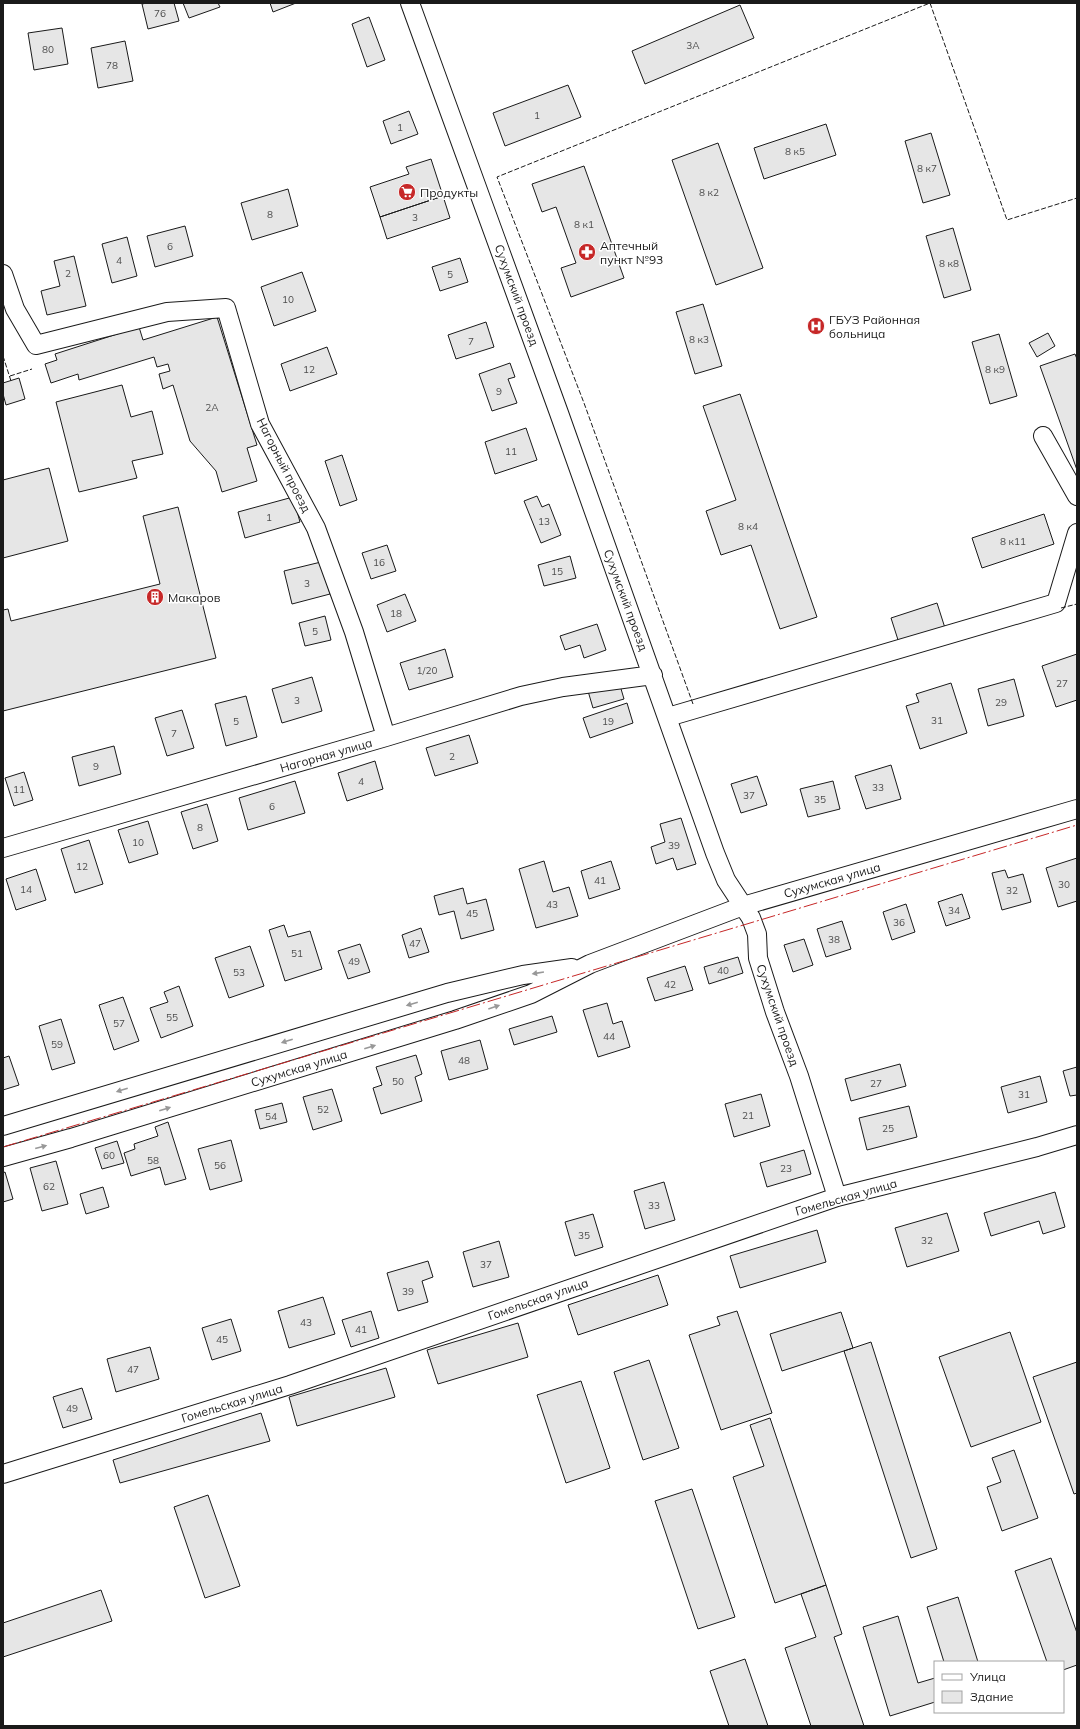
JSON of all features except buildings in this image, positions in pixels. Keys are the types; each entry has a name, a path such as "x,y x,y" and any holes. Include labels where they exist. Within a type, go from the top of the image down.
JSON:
{"street":[{"name":"Сухумский проезд","path":"410,3 478,185 715,853 726,880 751,918 758,934 758,958 775,1012 799,1076 837,1196"},
{"name":"Нагорный проезд","path":"3,274 15,310 36,345 167,312 226,308 260,424 316,528 354,632 386,738"},
{"path":"1043,436 1077,496"},
{"path":"668,717 1056,603 1077,533"},
{"name":"Нагорная улица","path":"3,848 386,738 521,696 563,687 653,675"},
{"name":"Сухумская улица","path":"3,1157 71,1138 455,1020 531,994 590,964 743,906 1077,809"},
{"name":"Сухумская улица","path":"3,1126 448,993 523,976 590,964"},
{"name":"Гомельская улица","path":"3,1474 290,1385 837,1196 1038,1147 1077,1135"}],"fence":[{"path":"693,704 584,403 497,177 930,3 1007,220 1077,198"},
{"path":"3,356 11,381"},
{"path":"10,376 32,369"},
{"path":"1061,608 1077,604"}],"power":[{"path":"3,1147 1077,825"}],"place":[{"name":"Продукты","path":"407,192"},
{"name":"Аптечный пункт №93","path":"587,252"},
{"name":"ГБУЗ Районная больница","path":"816,326"},
{"name":"Макаров","path":"155,597"}]}
